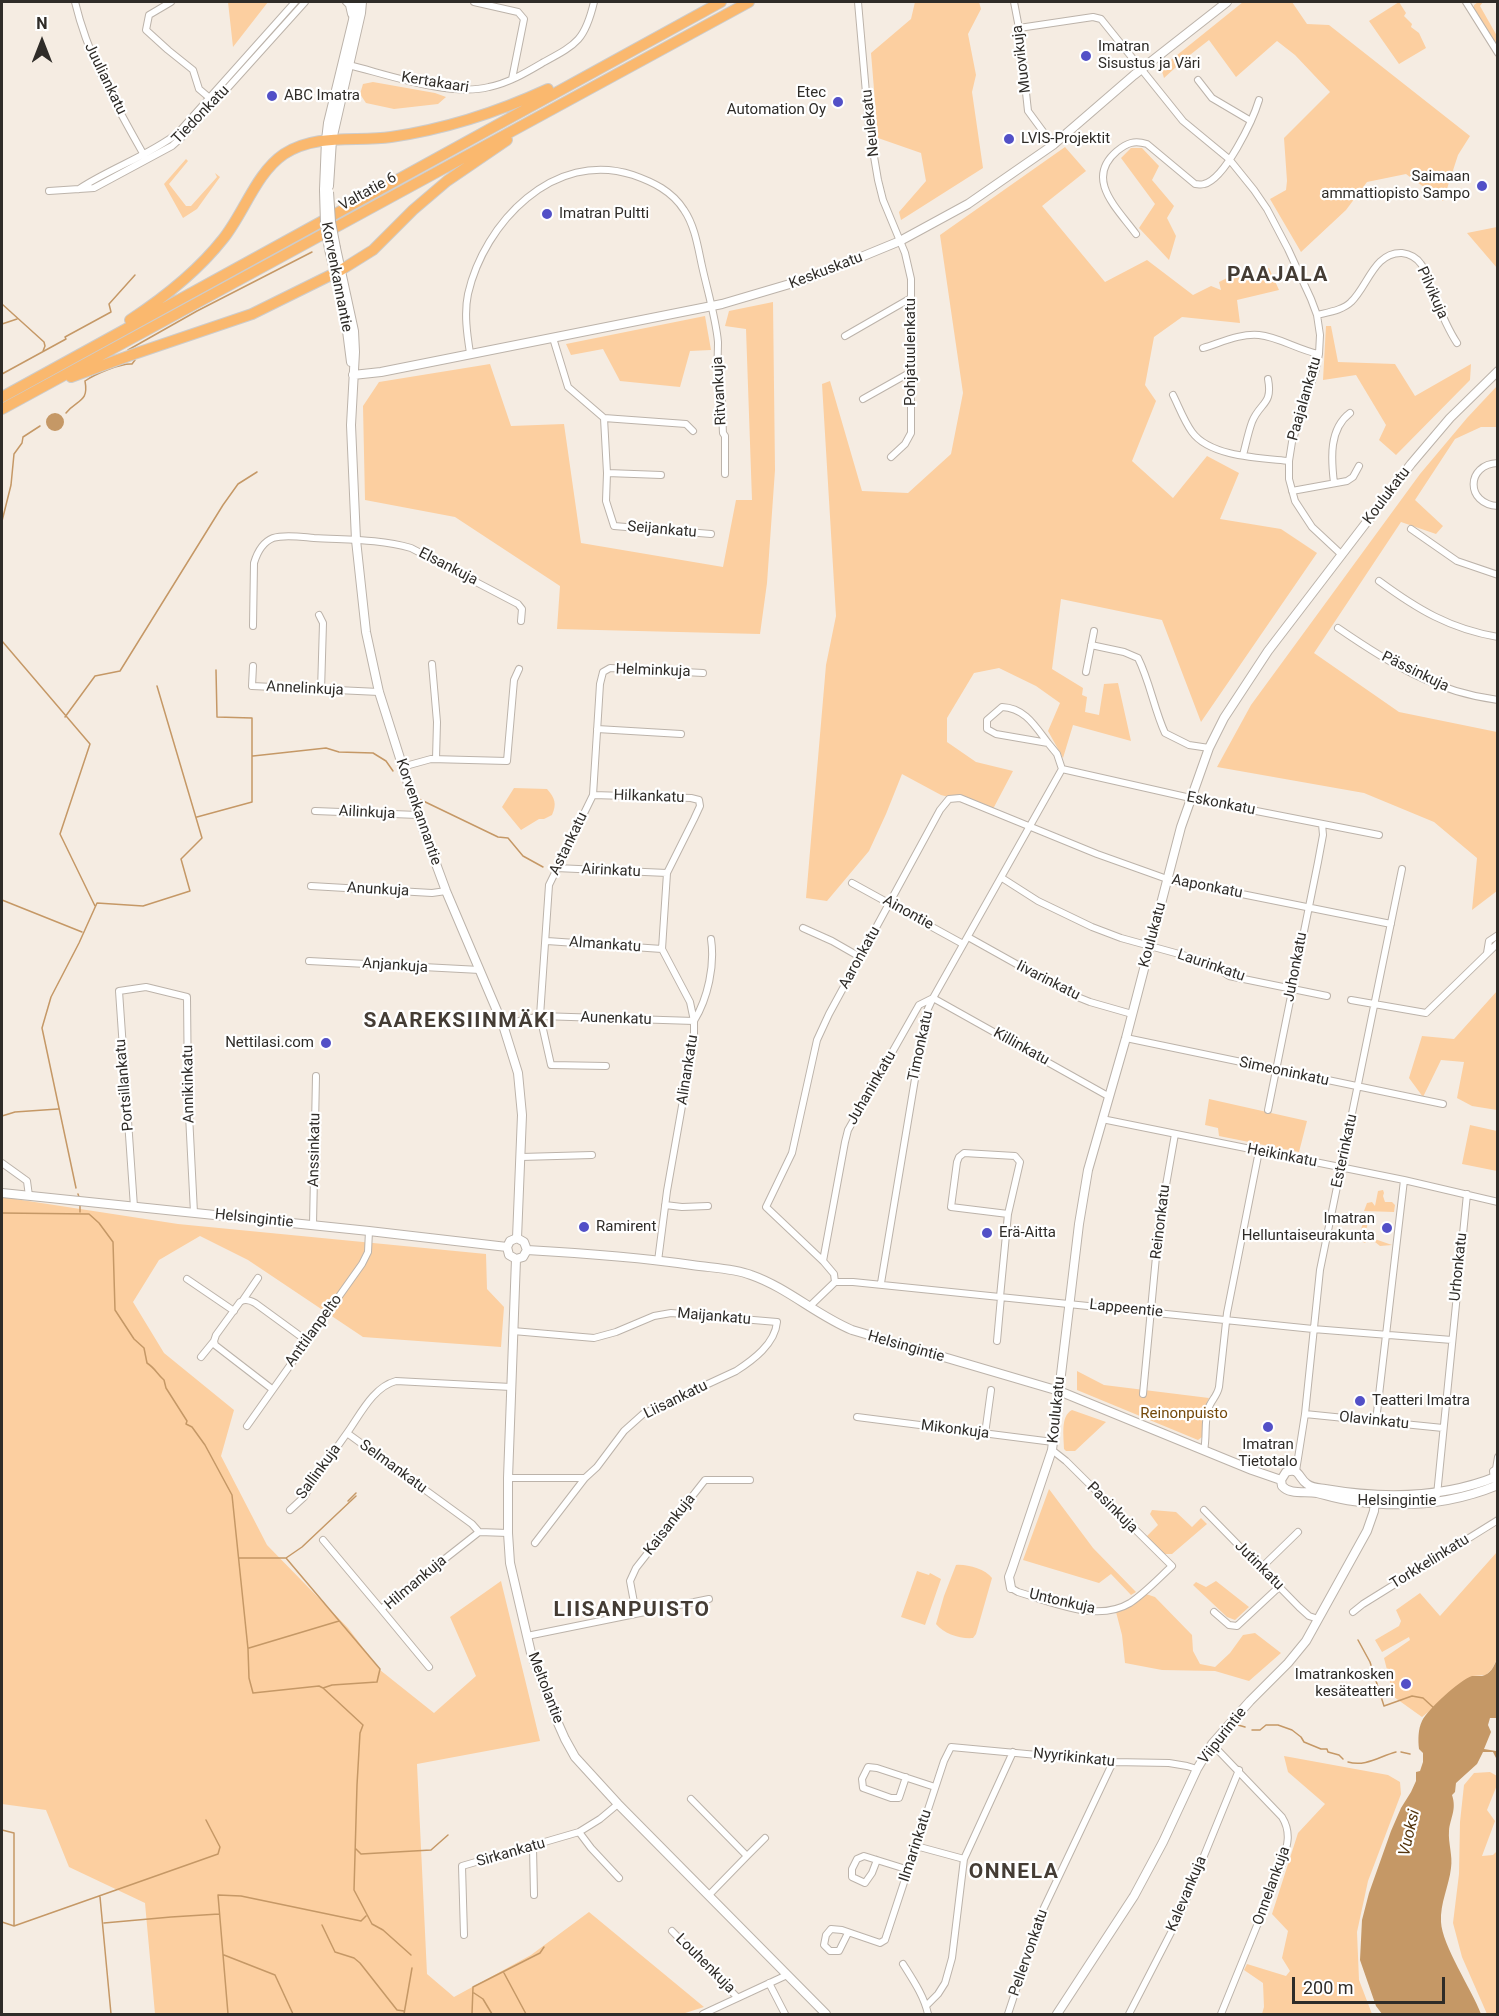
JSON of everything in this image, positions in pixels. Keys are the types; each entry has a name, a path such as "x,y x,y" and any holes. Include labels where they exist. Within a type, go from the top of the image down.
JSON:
{"highway":[{"name":"Valtatie 6","path":"4,403 68,361 721,2"},
{"name":"Valtatie 6","path":"4,403 749,2"},
{"path":"68,361 159,300 197,269 234,224 265,172 283,155 295,148 329,140 391,137 499,110 617,58"},
{"path":"4,403 105,364 252,314 338,272 373,250 413,210 447,181 555,106"}],"main road":[{"name":"Korvenkannantie","path":"355,2 329,140 327,190 333,248 353,375 351,425 356,540 366,632 379,692 418,815 446,891 503,1025 514,1057 521,1092 517,1238"},
{"name":"Korvenkannantie","path":"329,140 349,65 362,2"},
{"name":"Keskuskatu","path":"353,375 392,370 710,307 810,278 900,241 968,204 1053,145 1142,69 1227,2"},
{"name":"Koulukatu","path":"1011,1588 1009,1577 1053,1446 1069,1304 1088,1170 1126,1038 1167,879 1191,798 1209,748 1224,718 1268,651 1417,456 1450,418 1497,371"},
{"name":"Helsingintie","path":"2,1193 369,1230 507,1247"},
{"path":"517,1238 524,1242 527,1250 523,1257 516,1259 509,1255 507,1247 510,1241 517,1238"},
{"name":"Helsingintie","path":"527,1250 658,1261 750,1274 778,1287 836,1324 874,1338 1059,1390 1281,1480"},
{"name":"Meltolantie","path":"516,1259 508,1478 510,1563 535,1666 565,1740 576,1757 618,1804 826,2014"},
{"path":"1296,1471 1303,1480 1302,1486 1296,1492 1286,1491 1281,1480 1286,1472 1296,1471"},
{"name":"Helsingintie","path":"1303,1480 1310,1486 1375,1499"},
{"name":"Helsingintie","path":"1296,1492 1350,1501 1437,1497 1469,1487 1496,1483"},
{"name":"Viipurintie","path":"1057,2014 1134,1896 1163,1842 1197,1769 1212,1744 1298,1651 1318,1619 1372,1521 1375,1499"}],"street":[{"name":"Juuliankatu","path":"75,2 82,32 103,82 145,157"},
{"path":"171,2 149,15 146,30 193,70 199,89 212,100"},
{"path":"346,2 351,12 350,31"},
{"path":"474,2 518,12 524,19 512,79"},
{"name":"Kertakaari","path":"349,65 456,90 490,87 512,79 548,60 579,40 594,2"},
{"name":"Neulekatu","path":"858,2 869,127 878,180 883,200 900,241"},
{"name":"Muovikuja","path":"1014,2 1028,111 1053,145"},
{"path":"1466,2 1497,53"},
{"name":"Tiedonkatu","path":"50,191 79,189 145,157 166,142 212,100 302,3"},
{"name":"Paajalankatu","path":"1019,28 1093,17 1101,19 1183,121 1229,159 1267,209 1288,249 1317,315 1320,335 1316,369 1292,442 1289,479 1297,503 1312,527 1342,555"},
{"path":"1198,80 1212,98 1251,121"},
{"path":"1136,234 1104,189 1102,176 1105,163 1131,142 1139,141 1147,144 1195,184 1204,185 1229,159 1251,121 1259,100"},
{"name":"Ritvankuja","path":"470,353 466,329 469,294 476,268 489,241 524,200 549,183 580,172 604,169 620,171 658,185 675,198 686,211 693,229 718,342 718,376 725,436 725,474"},
{"name":"Pohjatuulenkatu","path":"891,457 905,444 911,433 911,279 900,241"},
{"name":"Pilvikuja","path":"1317,315 1350,303 1363,289 1381,260 1388,255 1409,254 1422,265 1449,331 1457,343"},
{"path":"845,336 911,298"},
{"path":"1203,348 1243,336 1259,335 1319,354"},
{"path":"553,338 568,387 604,418 686,424 693,431"},
{"path":"863,399 911,372"},
{"path":"1243,455 1253,420 1259,409 1267,402 1270,390 1268,379"},
{"path":"1173,395 1192,432 1200,441 1220,451 1289,461"},
{"path":"1334,483 1333,442 1338,424 1350,413"},
{"name":"Seijankatu","path":"604,418 606,501 614,526 711,534"},
{"path":"1497,463 1491,463 1478,470 1473,484 1474,491 1483,502 1497,506"},
{"path":"1292,491 1347,481 1353,477 1359,466"},
{"path":"607,473 662,475"},
{"path":"1411,529 1458,561 1497,575"},
{"path":"253,626 254,563 266,542 281,536 356,540"},
{"name":"Elsankuja","path":"356,540 395,543 411,548 518,604 522,609 521,621"},
{"path":"1379,581 1409,603 1442,621 1474,633 1497,637"},
{"path":"320,615 323,622 321,691"},
{"name":"Pässinkuja","path":"1338,628 1384,660 1439,687 1497,700"},
{"path":"1086,672 1094,631"},
{"path":"1091,645 1124,652 1138,658 1165,733 1189,745 1209,748"},
{"path":"432,664 437,722 436,759"},
{"name":"Annelinkuja","path":"252,666 252,686 379,692"},
{"name":"Helminkuja","path":"603,672 610,668 704,673"},
{"path":"402,767 436,759 507,761 514,680 519,669"},
{"name":"Astankatu","path":"603,672 600,684 593,795 549,885 547,941 540,1017 551,1065 606,1066"},
{"path":"1048,742 996,734 987,729 987,720 1002,707 1014,707 1030,719 1048,742 1057,754 1062,769"},
{"path":"597,729 681,734"},
{"name":"Eskonkatu","path":"1062,769 1191,798 1379,835"},
{"name":"Timonkatu","path":"881,1283 926,1013 1062,769"},
{"name":"Hilkankatu","path":"593,795 691,798 699,801 700,806 667,873"},
{"name":"Aaronkatu","path":"823,1261 766,1207 792,1153 817,1040 940,810 949,799 960,798 1030,827"},
{"name":"Ailinkuja","path":"315,811 418,815"},
{"name":"Juhonkatu","path":"1268,1110 1323,835 1322,824"},
{"name":"Aaponkatu","path":"1030,827 1167,879 1390,924"},
{"name":"Airinkatu","path":"556,868 667,873"},
{"name":"Esterinkatu","path":"1296,1471 1305,1414 1320,1270 1402,869"},
{"path":"662,949 667,873"},
{"name":"Laurinkatu","path":"1002,878 1038,901 1092,927 1208,962 1229,976 1327,996"},
{"name":"Ainontie","path":"852,883 963,944"},
{"name":"Anunkuja","path":"310,886 432,893 446,891"},
{"path":"803,928 860,957"},
{"path":"1487,953 1489,941 1497,935"},
{"name":"Iivarinkatu","path":"968,937 1070,994 1132,1014"},
{"path":"694,1021 703,1007 713,951 711,939"},
{"name":"Almankatu","path":"547,941 662,949"},
{"path":"1352,1000 1426,1012 1497,943"},
{"name":"Alinankatu","path":"658,1261 665,1205 694,1038 694,1021 690,1002 662,949"},
{"name":"Anjankuja","path":"309,961 480,970"},
{"name":"Portsillankatu","path":"134,1207 119,991 147,987"},
{"name":"Annikinkatu","path":"147,987 187,997 188,1095 194,1213"},
{"name":"Killinkatu","path":"933,998 1108,1096"},
{"name":"Juhaninkatu","path":"823,1261 848,1130 920,1005 933,998"},
{"name":"Aunenkatu","path":"503,1025 540,1017 694,1021"},
{"name":"Simeoninkatu","path":"1126,1038 1443,1104"},
{"name":"Anssinkatu","path":"313,1225 316,1076"},
{"name":"Heikinkatu","path":"1102,1119 1404,1180 1497,1202"},
{"name":"Reinonkatu","path":"1143,1394 1159,1225 1175,1134"},
{"path":"1204,1450 1208,1409 1219,1388 1226,1320 1259,1151"},
{"path":"997,1341 1008,1214 1019,1159 1008,1155 964,1153 957,1162 951,1207 1008,1214"},
{"path":"521,1157 592,1155"},
{"path":"2,1163 27,1181 29,1196"},
{"path":"1376,1421 1404,1180"},
{"name":"Urhonkatu","path":"1437,1497 1467,1194"},
{"path":"665,1205 682,1208 708,1206"},
{"name":"Anttilanpelto","path":"247,1426 366,1257 369,1230"},
{"path":"809,1307 835,1282 834,1274 823,1261"},
{"path":"201,1357 258,1278"},
{"path":"187,1279 234,1311"},
{"name":"Lappeentie","path":"835,1282 881,1283 1313,1329 1452,1340"},
{"path":"243,1300 249,1299 307,1341"},
{"name":"Maijankatu","path":"513,1331 594,1338 616,1332 654,1316 671,1313 777,1323"},
{"name":"Liisankatu","path":"535,1543 624,1431 643,1414 736,1371 750,1362 768,1344 777,1323"},
{"path":"214,1341 217,1349 272,1389"},
{"name":"Selmankatu","path":"479,1532 472,1524 347,1433 374,1395 386,1383 396,1381 511,1387"},
{"path":"985,1434 991,1390"},
{"name":"Olavinkatu","path":"1305,1414 1443,1428"},
{"name":"Mikonkuja","path":"857,1417 985,1434 1053,1446"},
{"name":"Sallinkuja","path":"290,1510 304,1497 313,1480 347,1433"},
{"name":"Pasinkuja","path":"1053,1446 1172,1566"},
{"path":"1496,1483 1493,1471 1497,1465 1497,1457"},
{"path":"508,1478 585,1478"},
{"name":"Kaisankuja","path":"636,1613 630,1581 636,1568 705,1480 750,1480"},
{"name":"Jutinkatu","path":"1204,1510 1299,1607 1309,1616 1318,1619"},
{"name":"Torkkelinkatu","path":"1353,1612 1497,1520"},
{"path":"479,1532 508,1533"},
{"name":"Hilmankuja","path":"429,1667 381,1609 479,1532"},
{"path":"1261,1568 1298,1532"},
{"path":"323,1540 381,1609"},
{"name":"Untonkuja","path":"1011,1588 1075,1608 1099,1612 1108,1611 1130,1602 1172,1566"},
{"path":"1214,1612 1229,1625 1237,1626 1280,1586"},
{"path":"526,1636 709,1599"},
{"path":"1362,1614 1363,1604"},
{"name":"Onnelankuja","path":"1212,1744 1282,1816 1287,1825 1288,1842 1282,1864 1221,2014"},
{"name":"Nyyrikinkatu","path":"951,1747 1113,1762 1168,1764 1197,1769"},
{"name":"Ilmarinkatu","path":"848,1933 880,1943 885,1940 935,1787 951,1747"},
{"path":"926,2006 945,1983 952,1958 964,1859 1013,1752"},
{"name":"Pellervonkatu","path":"1008,2014 1041,1914 1113,1762"},
{"path":"906,1777 898,1798 891,1798 863,1788 862,1779 868,1767 877,1768 906,1777 935,1787"},
{"name":"Kalevankuja","path":"1129,2014 1179,1917 1239,1770"},
{"path":"691,1799 747,1856"},
{"name":"Sirkankatu","path":"464,1935 462,1866 579,1833 618,1804"},
{"path":"579,1833 619,1878"},
{"path":"709,1895 765,1838"},
{"path":"916,1846 964,1859"},
{"path":"533,1847 534,1895"},
{"path":"877,1860 866,1883 852,1877 852,1869 857,1859 864,1856 877,1860 909,1870"},
{"name":"Louhenkuja","path":"672,1931 738,1997"},
{"path":"903,1964 928,2014"},
{"path":"703,2014 787,1975"},
{"path":"769,1983 785,2014"}],"green space":[{"path":"228,2 268,2 233,47"},
{"path":"915,2 979,2 981,9 968,34 976,75 972,92 983,168 901,220 899,212 926,181 921,153 878,138 871,53 911,19"},
{"path":"1243,2 1292,2 1307,24 1329,25 1470,136 1458,155 1443,201 1406,174 1367,182 1346,210 1301,252 1270,199 1286,190 1284,138 1330,92 1295,55 1277,41 1236,77 1209,40 1164,78 1161,68"},
{"path":"1399,2 1406,13 1404,16 1412,24 1411,27 1419,33 1426,48 1399,64 1369,21"},
{"path":"1483,2 1480,6 1497,36 1497,47 1474,9 1474,5"},
{"path":"373,82 446,97 438,104 394,109 366,103 360,94 363,84"},
{"path":"1065,147 1086,171 1042,206 1105,282 1147,260 1193,295 1211,286 1221,290 1219,282 1238,268 1247,272 1251,278 1269,268 1279,290 1237,300 1240,323 1182,317 1154,337 1145,385 1156,401 1132,461 1173,498 1207,456 1239,473 1220,519 1281,529 1317,553 1201,722 1162,620 1061,599 1052,669 1083,688 1082,695 1087,697 1085,712 1099,715 1104,684 1118,683 1131,741 1073,725 1063,758 1048,731 1060,703 1036,686 999,668 974,673 947,718 947,742 976,762 1013,771 993,809 941,795 902,774 869,851 827,901 806,898 826,665 836,616 822,384 830,381 862,491 908,493 951,454 963,393 940,235"},
{"path":"1131,148 1142,148 1159,166 1152,180 1174,206 1167,218 1176,236 1169,260 1139,228 1155,204 1121,158"},
{"path":"186,159 188,161 169,184 186,206 191,206 217,177 215,173 220,177 197,209 183,218 164,184"},
{"path":"1498,227 1497,268 1467,233"},
{"path":"773,302 775,470 767,583 760,634 557,629 560,586 455,517 365,500 363,406 379,382 490,364 511,426 564,424 581,543 723,567 736,500 752,500 746,329 725,326 729,311"},
{"path":"705,316 711,350 690,351 680,387 620,381 603,349 571,355 566,344"},
{"path":"1326,326 1331,326 1338,362 1395,364 1415,396 1471,364 1470,380 1396,455 1379,440 1386,425 1356,375 1323,380"},
{"path":"1497,386 1497,427 1481,427 1455,439 1415,500 1443,526 1436,534 1401,522 1314,653 1399,712 1497,732 1497,891 1472,910 1477,858 1434,822 1364,793 1217,767 1251,705 1420,474"},
{"path":"514,788 547,789 554,801 552,815 539,819 521,830 502,807"},
{"path":"1497,991 1497,1110 1472,1106 1457,1098 1464,1062 1441,1060 1423,1097 1409,1078 1422,1036 1454,1039"},
{"path":"1209,1099 1307,1121 1299,1152 1219,1136 1218,1128 1205,1125"},
{"path":"1470,1125 1497,1131 1497,1171 1462,1164"},
{"path":"1383,1190 1385,1202 1392,1202 1395,1205 1394,1212 1364,1211 1367,1203 1372,1202 1375,1206 1378,1191"},
{"path":"2,1197 178,1224 486,1254 487,1289 504,1307 501,1347 363,1337 248,1260 200,1236 159,1260 133,1302 164,1353 234,1410 221,1456 267,1545 348,1628 380,1670 434,1713 476,1676 450,1617 501,1581 540,1741 417,1764 427,1974 454,1997 531,1955 589,1912 704,2007 682,2014 155,2014 145,1903 69,1867 46,1810 2,1804"},
{"path":"1364,1216 1369,1219 1364,1238 1369,1237 1392,1245 1380,1246 1375,1242 1361,1241"},
{"name":"Reinonpuisto","path":"1077,1371 1104,1385 1209,1398 1203,1411 1202,1437 1198,1440 1077,1390"},
{"path":"1072,1410 1106,1422 1075,1451 1066,1451 1064,1449 1064,1422"},
{"path":"1049,1489 1093,1548 1136,1592 1131,1595 1111,1574 1099,1583 1023,1560"},
{"path":"1152,1510 1176,1512 1192,1527 1201,1518 1207,1524 1172,1554 1164,1554 1146,1537 1158,1525 1150,1514"},
{"path":"1497,1552 1497,1659 1486,1675 1473,1676 1422,1717 1394,1697 1384,1658 1410,1640 1409,1637 1382,1652 1375,1640 1399,1626 1401,1621 1396,1610 1420,1593 1440,1616"},
{"path":"956,1565 976,1568 992,1578 973,1638 953,1635 943,1631 936,1624"},
{"path":"917,1571 929,1575 930,1573 941,1579 925,1625 901,1617"},
{"path":"1216,1581 1249,1607 1235,1620 1227,1617 1193,1585 1196,1582 1206,1587"},
{"path":"1146,1594 1155,1597 1192,1635 1193,1651 1200,1664 1215,1667 1230,1653 1243,1635 1255,1633 1281,1653 1249,1681 1215,1671 1162,1670 1125,1663 1122,1635 1116,1612 1133,1604"},
{"path":"1284,1756 1388,1775 1400,1782 1401,1794 1368,1881 1357,1932 1359,1980 1372,2014 1262,2014 1263,1983 1244,1970 1247,1964 1286,1976 1290,1971 1282,1958 1288,1931 1272,1914 1298,1833 1325,1804 1288,1772"},
{"path":"1490,1772 1497,1776 1497,1785 1487,1810 1495,1821 1482,1856 1493,1855 1497,1851 1497,2014 1487,2014 1462,1957 1453,1923 1459,1874 1460,1822 1464,1785 1474,1773"}],"water":[{"path":"51,413 59,413 64,418 62,429 51,431 46,426 46,418"},
{"name":"Vuoksi","path":"1497,1659 1497,1718 1490,1718 1488,1725 1491,1732 1484,1749 1496,1751 1497,1760 1493,1752 1483,1752 1477,1764 1456,1783 1455,1792 1452,1795 1454,1810 1449,1831 1451,1868 1441,1915 1446,1943 1481,2014 1382,2014 1376,2006 1360,1960 1362,1920 1391,1831 1416,1781 1416,1772 1420,1771 1423,1762 1423,1753 1419,1749 1421,1724 1431,1709 1452,1689 1472,1676 1482,1676 1488,1673"}],"waterway":[{"path":"128,350 197,311 312,252"},
{"path":"2,374 111,312 109,304 135,275"},
{"path":"2,304 44,342 43,351"},
{"path":"2,324 17,319"},
{"path":"85,381 121,365 132,364 135,360"},
{"path":"66,413 84,397 85,381"},
{"path":"2,521 11,485 14,454 22,443 23,437 40,426"},
{"path":"65,717 95,676 120,671 223,505 238,484 257,472"},
{"path":"2,641 90,744 60,834 95,906"},
{"path":"197,817 252,802 252,718 217,717 216,670"},
{"path":"76,1188 42,1028 51,997 97,903 143,906 190,891 181,859 202,838 157,686"},
{"path":"253,756 326,748 339,752 373,753 386,761 393,771"},
{"path":"417,798 498,837 508,838 523,856 543,867"},
{"path":"2,900 82,932"},
{"path":"2,1116 15,1112 58,1109"},
{"path":"80,1206 80,1212"},
{"path":"2,1213 89,1214 113,1242 115,1310 134,1339 144,1348 147,1363 164,1380 166,1388 187,1421 186,1424 192,1427 205,1445 232,1495 249,1678 253,1693 377,1682 380,1669 286,1558"},
{"path":"348,1501 356,1493"},
{"path":"239,1558 286,1558 302,1547 356,1496"},
{"path":"249,1648 339,1621"},
{"path":"1358,1640 1370,1662 1384,1706 1412,1696 1423,1698 1435,1709"},
{"path":"323,1688 363,1725 360,1733 357,1785 354,1890 372,1924 383,1930 411,1955"},
{"path":"1238,1725 1245,1727"},
{"path":"1252,1730 1260,1730 1266,1725 1278,1725 1292,1730 1304,1742 1327,1749 1328,1752 1339,1755 1343,1759"},
{"path":"1348,1762 1367,1762 1396,1752"},
{"path":"1401,1752 1410,1754"},
{"path":"2,1922 14,1926 218,1854 220,1847 206,1820"},
{"path":"2,1830 14,1833 14,1925"},
{"path":"356,1849 361,1854 431,1850 448,1835"},
{"path":"228,2014 218,1895 241,1896 361,1921 366,1916"},
{"path":"100,1897 111,2014"},
{"path":"104,1923 219,1914"},
{"path":"322,1925 335,1952 354,1958 360,1963 397,2010 404,2011"},
{"path":"472,2014 473,1987 540,1953 544,1947"},
{"path":"224,1955 275,1975 293,2014"},
{"path":"404,2014 412,1968"},
{"path":"504,1973 526,2014"},
{"path":"474,1993 483,1999 492,2014"}],"place":[{"name":"Imatran Sisustus ja Väri","path":"1086,56"},
{"name":"ABC Imatra","path":"272,96"},
{"name":"Etec Automation Oy","path":"838,102"},
{"name":"LVIS-Projektit","path":"1009,139"},
{"name":"Saimaan ammattiopisto Sampo","path":"1482,186"},
{"name":"Imatran Pultti","path":"547,214"},
{"name":"Nettilasi.com","path":"326,1043"},
{"name":"Ramirent","path":"584,1227"},
{"name":"Imatran Helluntaiseurakunta","path":"1387,1228"},
{"name":"Erä-Aitta","path":"987,1233"},
{"name":"Teatteri Imatra","path":"1360,1401"},
{"name":"Imatran Tietotalo","path":"1268,1427"},
{"name":"Imatrankosken kesäteatteri","path":"1406,1684"}],"district":[{"name":"PAAJALA","path":"1278,276"},
{"name":"SAAREKSIINMÄKI","path":"460,1022"},
{"name":"LIISANPUISTO","path":"632,1611"},
{"name":"ONNELA","path":"1014,1873"}]}
